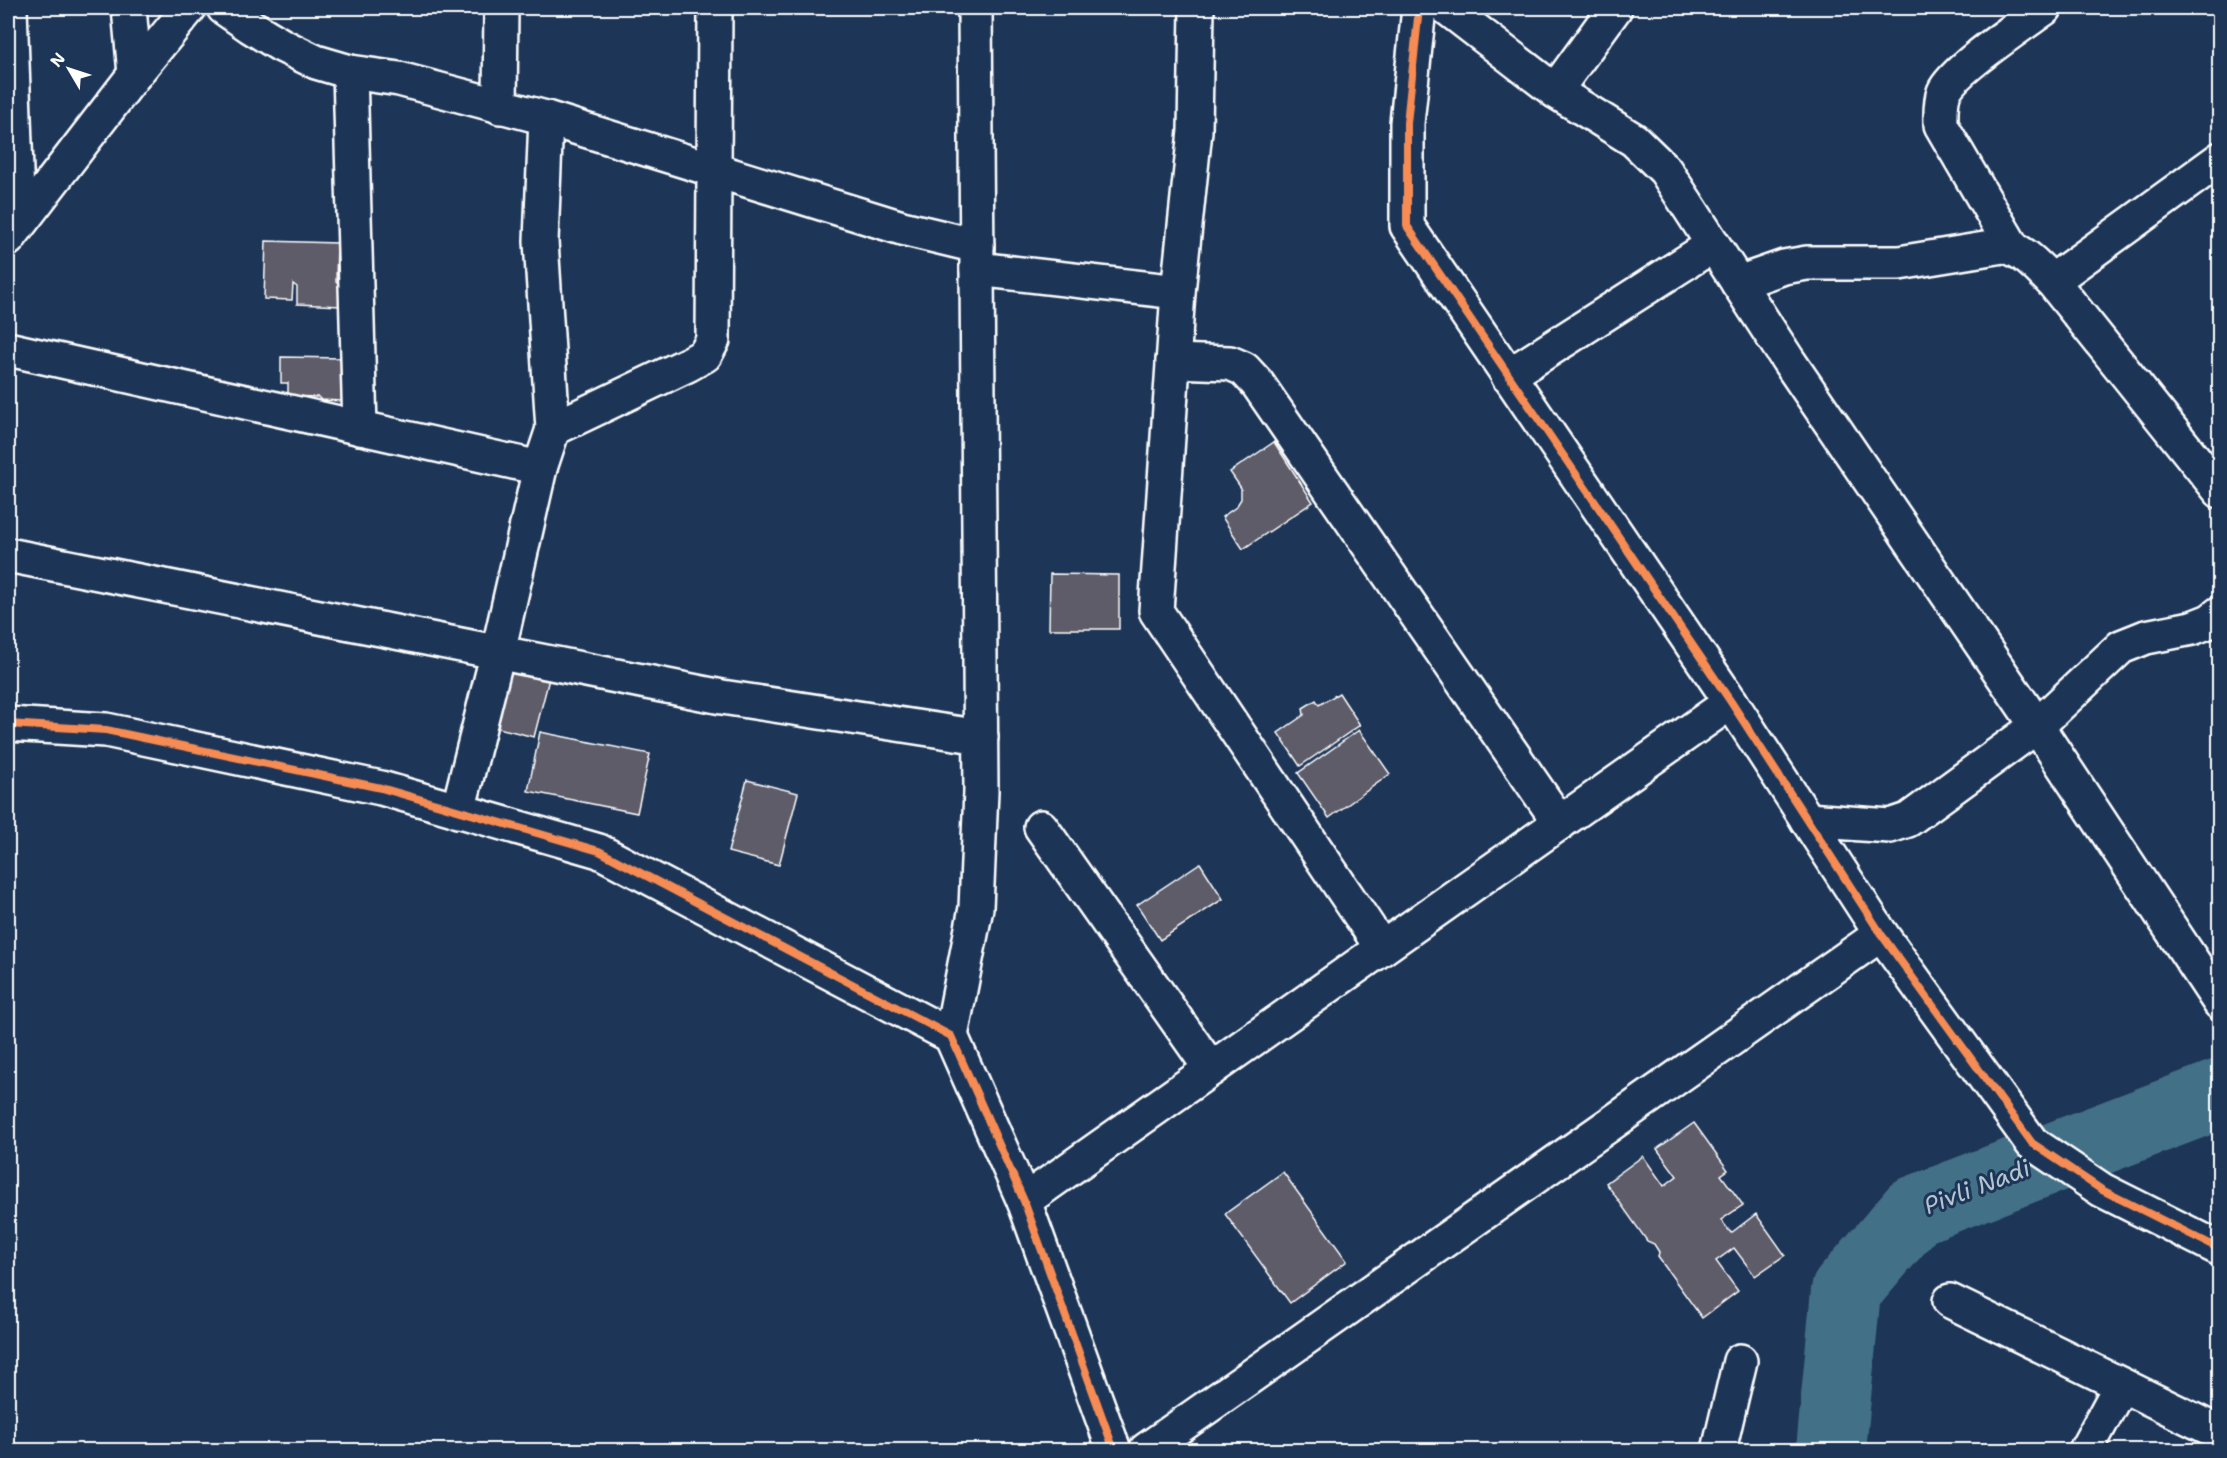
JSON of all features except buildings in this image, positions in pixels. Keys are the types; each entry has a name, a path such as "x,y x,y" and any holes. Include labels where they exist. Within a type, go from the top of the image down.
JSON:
{"street":[{"path":"10,8 13,232"},
{"path":"129,8 135,74"},
{"path":"13,232 189,8"},
{"path":"224,8 281,45 316,62 350,72 399,79 546,118 902,228 977,257 1178,292"},
{"path":"500,107 501,8"},
{"path":"553,429 689,364 705,355 713,340 715,8"},
{"path":"975,8 981,791 976,908 951,1036 1024,1201 1114,1450"},
{"path":"1197,8 1195,131 1178,292 1156,611 1382,948"},
{"path":"1419,8 1407,123 1407,226 1731,702 1881,934 2032,1143 2102,1190 2220,1249"},
{"path":"1447,8 1555,90 1634,140 1665,170 1788,360 2037,726 2220,1003"},
{"path":"1555,90 1615,8"},
{"path":"2012,247 1941,125 1940,106 1945,90 1960,71 2045,8"},
{"path":"350,72 360,428"},
{"path":"458,811 498,652 540,468 553,429 541,241 546,118"},
{"path":"2052,281 2220,159"},
{"path":"1508,376 1713,245"},
{"path":"1738,283 1784,267 1807,263 1899,263 2003,246 2012,247 2052,281 2220,491"},
{"path":"8,349 540,468"},
{"path":"1173,361 1230,363 1244,369 1257,383 1560,823"},
{"path":"8,555 722,697 981,737"},
{"path":"1807,820 1890,826 1908,820 2037,726 2121,647 2146,637 2192,628 2210,621 2220,613"},
{"path":"1024,1201 1731,702"},
{"path":"8,724 106,730 381,788 599,851 951,1036"},
{"path":"1041,827 1211,1069"},
{"path":"1146,1450 1881,934"},
{"path":"1950,1301 2220,1433"},
{"path":"1719,1450 1740,1361"},
{"path":"2086,1450 2121,1385"}],"waterway":[{"name":"Pivli Nadi","path":"1831,1450 1846,1291 1914,1211 2220,1094"}],"cycle path":[{"path":"1419,8 1407,123 1407,226 1731,702 1881,934 2032,1143 2102,1190 2220,1249"},
{"path":"8,724 106,730 381,788 599,851 951,1036 1024,1201 1114,1450"}]}
